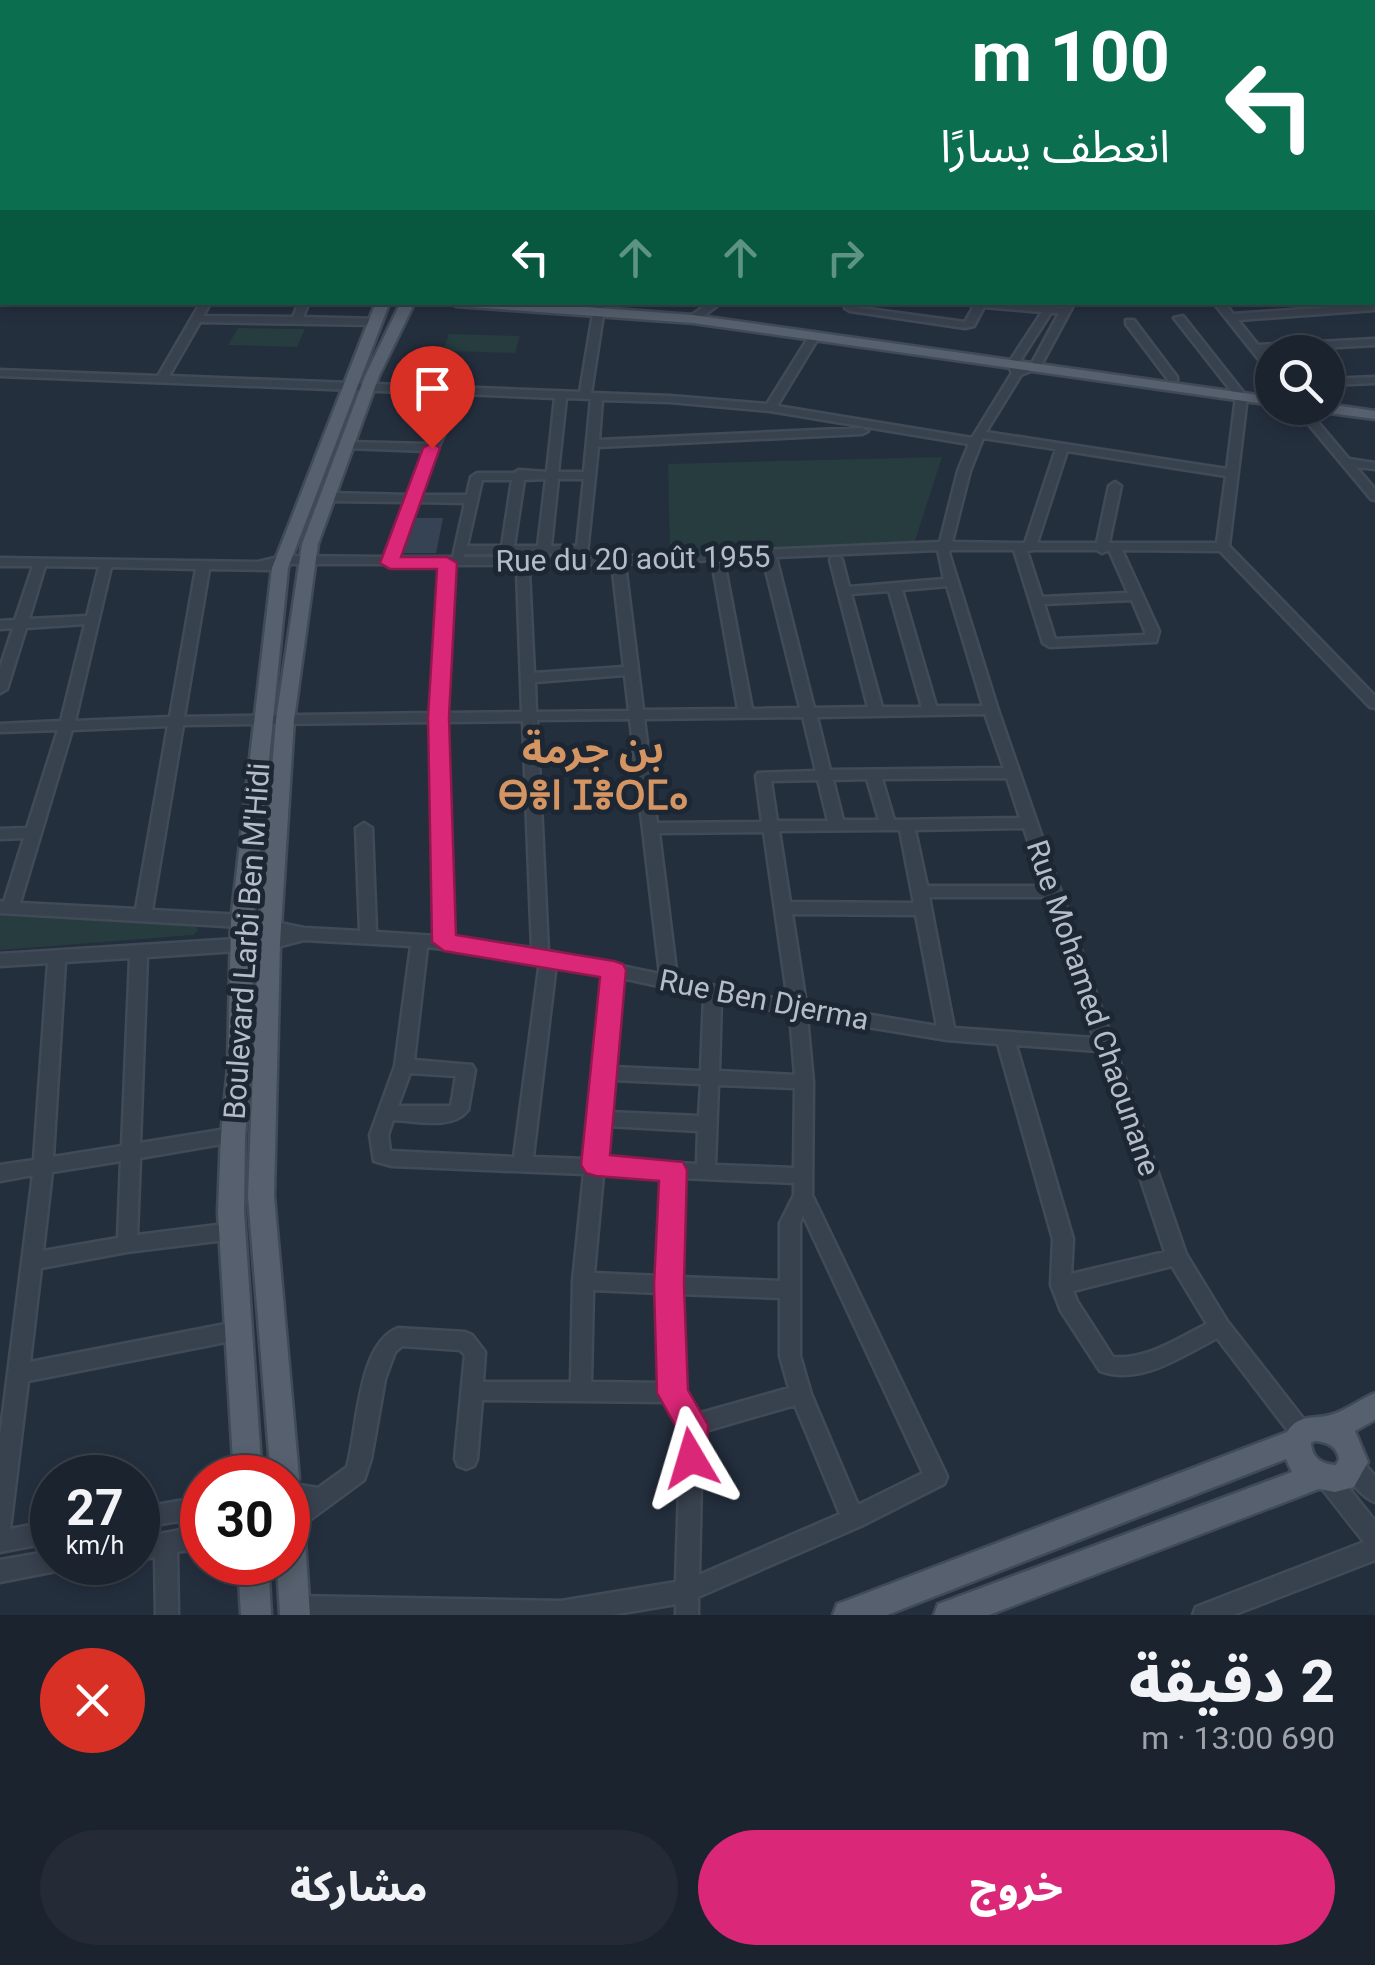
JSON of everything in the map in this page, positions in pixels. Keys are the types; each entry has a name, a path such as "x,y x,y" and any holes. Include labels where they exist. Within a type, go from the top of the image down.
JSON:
{"main road":[{"name":"Boulevard Larbi Ben M'Hidi","path":"247,1455 233,1231 241,932 275,720 287,564 360,388 381,305"},
{"path":"287,564 328,497 348,445 360,388 407,305"},
{"path":"563,305 705,311 815,335 1016,364 1038,363 1173,379 1255,396"},
{"path":"654,305 1016,364"},
{"path":"1038,363 1255,392"},
{"path":"1345,402 1375,406"},
{"path":"1345,411 1375,415"},
{"path":"275,720 261,1196 283,1455"},
{"path":"848,1615 1375,1406"},
{"path":"1309,1434 1345,1440 1346,1467"},
{"path":"1309,1434 1300,1460 1346,1467"},
{"path":"949,1615 1346,1467"},
{"path":"254,1585 256,1615"},
{"path":"292,1585 294,1611"}],"street":[{"path":"918,0 1008,0"},
{"path":"161,380 205,305"},
{"path":"296,320 303,305"},
{"path":"850,308 965,326 980,305 1068,307 1038,363"},
{"path":"1221,305 1255,348"},
{"path":"452,562 507,550 583,550 593,444 591,396 599,306"},
{"path":"1050,306 978,438 956,494 943,550 1222,547 1375,704"},
{"path":"1230,316 1375,308"},
{"path":"1179,318 1238,392 1222,547"},
{"path":"199,319 377,322"},
{"path":"1130,322 1173,379"},
{"path":"770,408 815,335"},
{"path":"1345,344 1375,342"},
{"path":"0,373 561,394 741,405 891,430 1063,448 1231,474"},
{"path":"1345,381 1375,380"},
{"path":"390,563 432,448 459,391"},
{"path":"544,551 561,394"},
{"path":"741,405 749,436"},
{"path":"1315,425 1375,496"},
{"path":"593,444 891,430"},
{"path":"348,445 432,448"},
{"path":"1063,448 1025,548 1050,643 1151,639 1152,631 1136,596 1108,549 1115,486"},
{"path":"1348,462 1375,466"},
{"path":"507,550 518,474"},
{"path":"444,942 439,717 452,562 474,480 480,475 590,475"},
{"path":"328,497 470,499"},
{"name":"Rue du 20 août 1955","path":"287,564 452,562 719,567 770,560 836,560 943,550"},
{"name":"Rue du 20 août 1955","path":"0,562 452,562 523,572 943,550"},
{"name":"Rue Mohamed Chaounane","path":"943,550 991,710 1177,1257 1220,1327 1309,1434"},
{"path":"770,560 837,826"},
{"path":"836,560 876,712"},
{"path":"0,689 40,562"},
{"path":"106,563 67,724 5,906 143,916 241,932"},
{"path":"143,916 203,564"},
{"path":"618,566 640,715 669,980"},
{"path":"719,567 746,713"},
{"path":"523,572 544,956 523,1162"},
{"path":"844,591 950,582"},
{"path":"894,586 930,711"},
{"path":"1036,601 1136,596"},
{"path":"0,625 90,620"},
{"path":"528,678 633,670"},
{"path":"1356,684 1375,685"},
{"path":"0,728 177,721 991,710"},
{"path":"874,773 888,826"},
{"path":"853,1519 801,1394 790,1356 790,1223 804,1185 804,1082 798,1009 763,776 1013,773"},
{"path":"652,828 1030,824"},
{"path":"908,826 948,1034"},
{"path":"364,828 368,937"},
{"path":"0,834 32,832"},
{"path":"784,908 1053,890"},
{"path":"0,960 140,950 241,932"},
{"name":"Rue Ben Djerma","path":"241,932 444,942 544,956 798,1009 948,1034 1105,1046"},
{"path":"420,940 404,1066 380,1135 381,1156 706,1172 804,1185"},
{"path":"127,1244 140,950"},
{"path":"0,1526 43,1166 57,956"},
{"path":"582,1391 583,1281 614,970"},
{"path":"706,1172 713,990"},
{"path":"1006,1041 1063,1239 1061,1285 1068,1305 1106,1364 1118,1368 1137,1365 1220,1327"},
{"path":"389,1113 452,1115 459,1110 466,1070 404,1066"},
{"path":"604,1073 804,1082"},
{"path":"600,1119 708,1124"},
{"path":"0,1173 233,1135"},
{"path":"673,1170 669,1285 673,1393 692,1425 687,1603"},
{"path":"294,1611 561,1612 687,1603 936,1477 804,1185"},
{"path":"31,1261 233,1231"},
{"path":"1061,1285 1177,1257"},
{"path":"583,1281 788,1290"},
{"path":"18,1374 241,1330"},
{"path":"310,1503 322,1499 356,1473 379,1365 390,1341 398,1337 465,1341 476,1352 466,1459"},
{"path":"472,1390 673,1393"},
{"path":"692,1425 801,1394"},
{"path":"1346,1467 1375,1492"},
{"path":"1346,1467 1375,1538"},
{"path":"0,1541 30,1536"},
{"path":"160,1545 180,1542"},
{"path":"166,1544 168,1615"},
{"path":"1204,1615 1375,1550"},
{"path":"0,1571 30,1566"}],"green space":[{"path":"238,328 305,329 297,347 228,345"},
{"path":"449,334 520,336 515,353 443,351"},
{"path":"942,457 914,544 670,551 668,464"},
{"path":"0,915 197,926 198,930 193,935 0,950"}],"building":[{"path":"416,518 443,518 436,553 403,553"}],"district":[{"name":"بن جرمة ⴱⴻⵏ ⵊⴻⵔⵎⴰ","path":"593,772"}],"route":[{"path":"432,448 390,563 447,563 439,717 444,942 614,970 596,1165 673,1170 669,1285 673,1393 692,1425 691,1458"}]}
